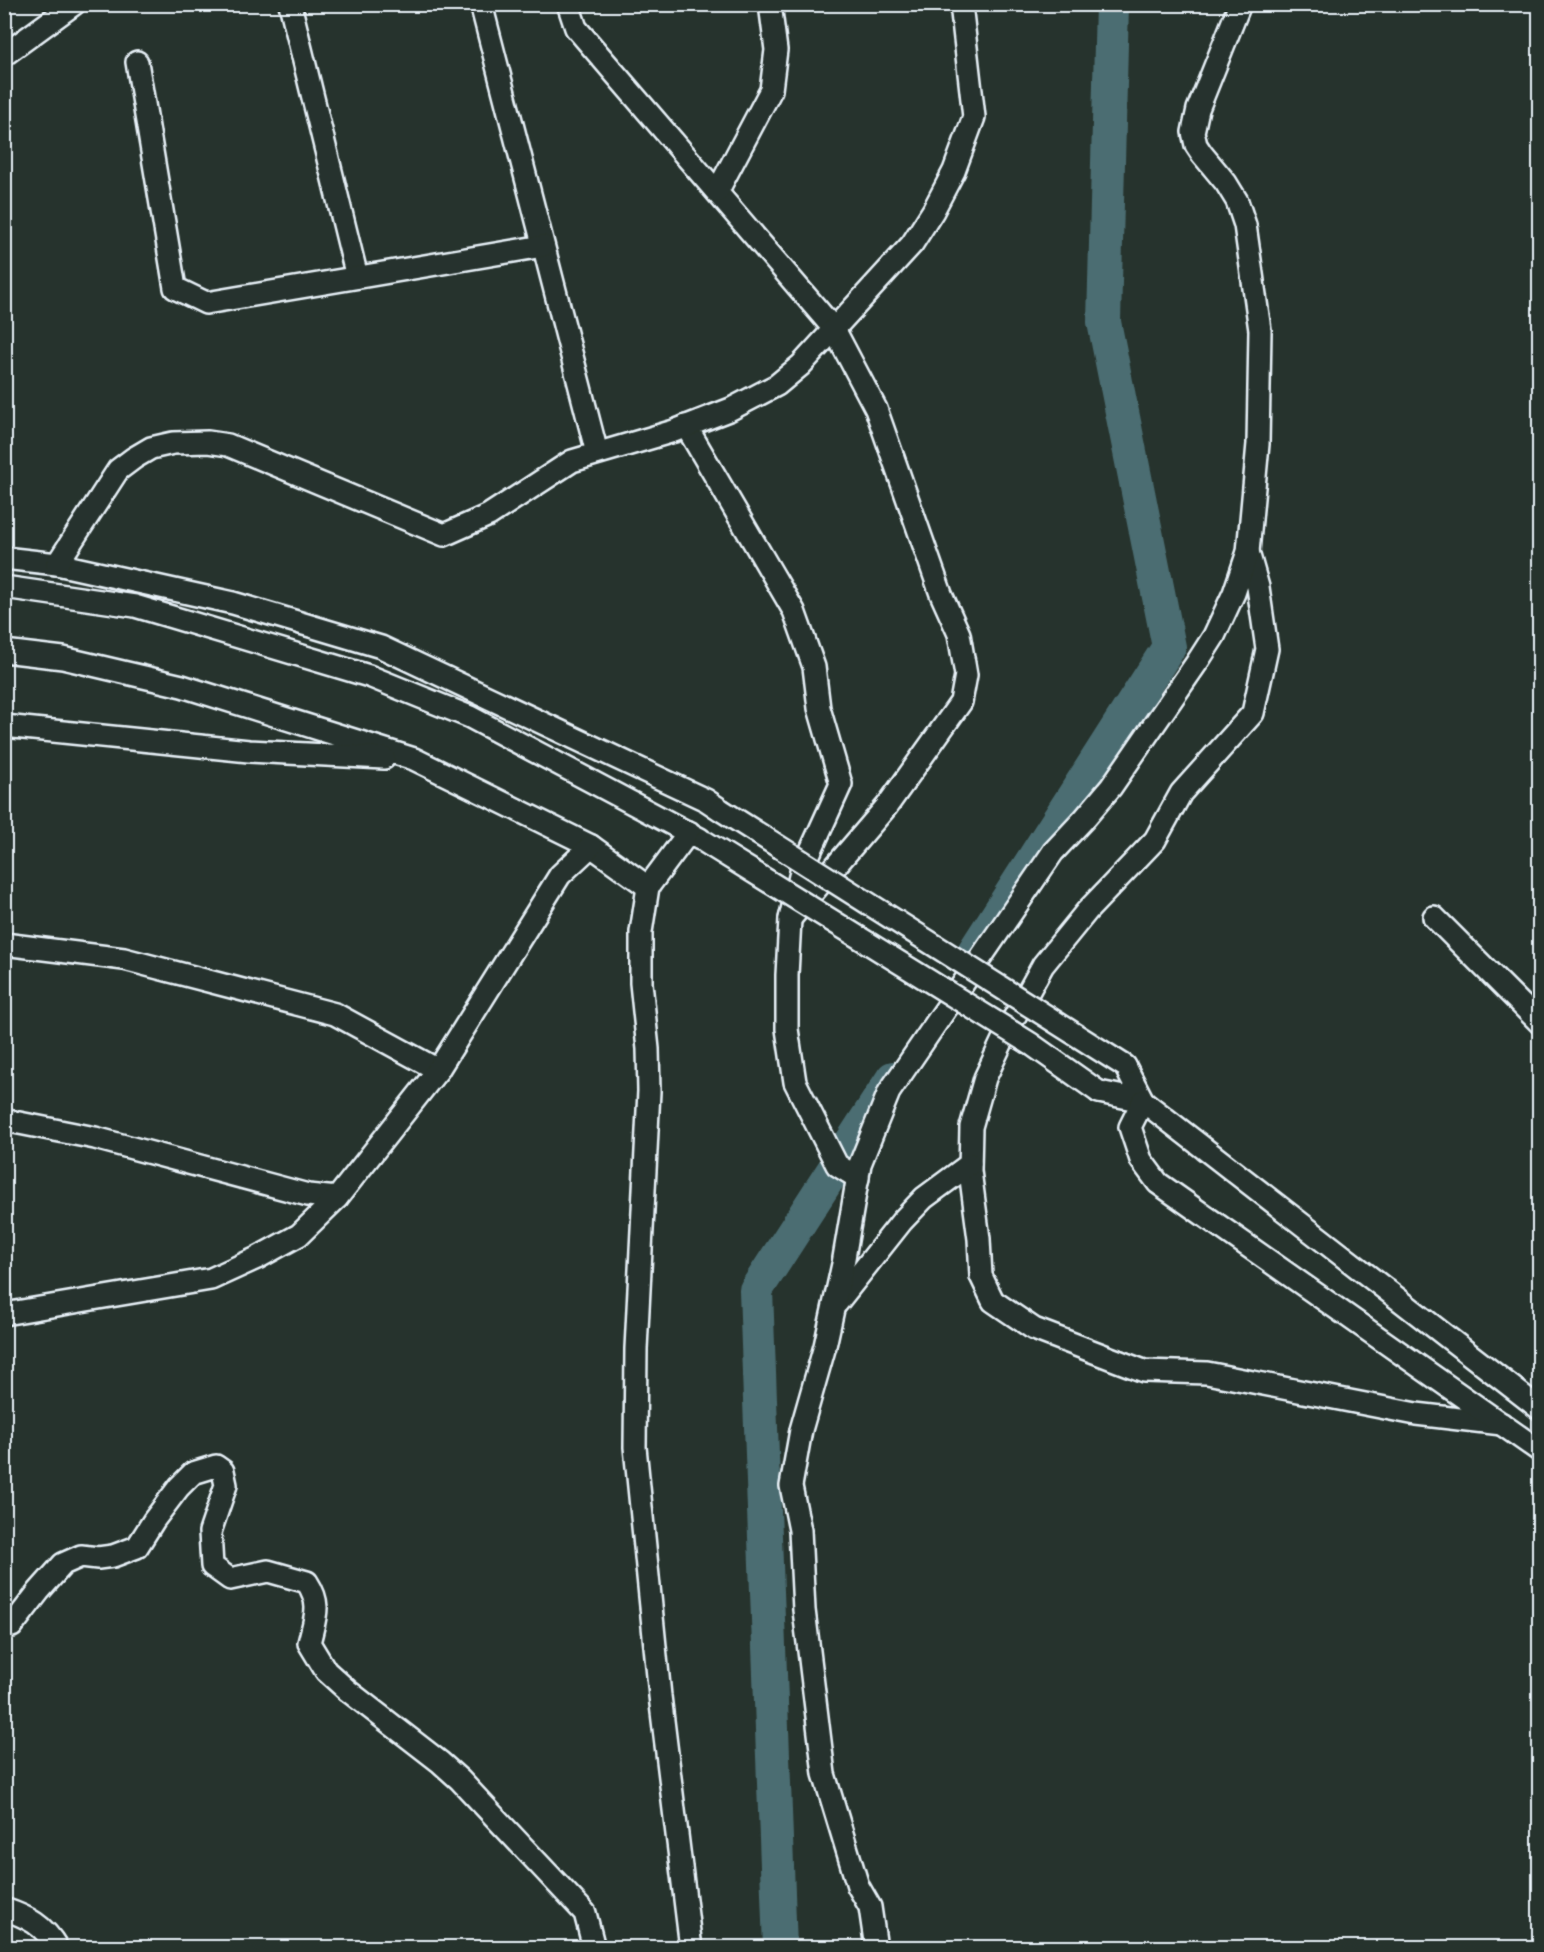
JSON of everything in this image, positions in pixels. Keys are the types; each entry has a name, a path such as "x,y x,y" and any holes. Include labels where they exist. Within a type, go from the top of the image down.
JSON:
{"street":[{"path":"4,55 74,4"},
{"path":"290,4 357,277"},
{"path":"481,4 597,453"},
{"path":"568,4 576,28 834,329 876,409 941,594 959,634 966,675 961,702 887,806 790,919"},
{"path":"717,192 771,90 776,50 771,4"},
{"path":"57,564 118,470 151,448 173,443 208,442 228,445 444,535 489,515 572,461 686,426 731,409 777,385 801,365 912,244 954,171 974,117 961,4"},
{"path":"876,1947 870,1907 858,1886 824,1774 804,1610 800,1530 791,1486 801,1430 825,1346 860,1164 889,1092 1053,852 1111,787 1198,661 1214,636 1234,593 1248,552 1258,444 1260,330 1245,225 1237,201 1196,145 1193,132 1198,109 1240,4"},
{"path":"137,62 175,288 206,303 543,246"},
{"path":"686,426 794,611 814,667 819,708 841,784 801,872 790,919 787,1029 795,1082 837,1165 858,1178"},
{"path":"1248,552 1258,587 1267,649 1253,713 1181,793 1155,840 1087,912 1043,965 1009,1027 985,1078 971,1127 970,1164 981,1276 993,1301 1034,1329 1144,1371 1207,1373 1416,1414 1502,1424"},
{"path":"4,558 57,564 233,603 381,647 706,800 1125,1066 1143,1101 1539,1409"},
{"path":"4,587 135,606 369,676 470,717 697,837 1031,1044 1099,1092 1143,1101"},
{"path":"4,651 63,658 182,686 414,759 591,846 648,887"},
{"path":"4,726 249,751 414,759"},
{"path":"691,1947 660,1695 635,1447 636,1349 649,1091 648,1049 641,983 641,932 648,887 697,837"},
{"path":"4,1314 211,1279 299,1235 337,1198 438,1070 560,875 591,846"},
{"path":"1434,917 1539,1023"},
{"path":"4,944 124,959 335,1014 438,1070"},
{"path":"1143,1101 1130,1127 1141,1160 1158,1184 1539,1451"},
{"path":"4,1120 95,1138 308,1195 337,1198"},
{"path":"833,1308 902,1221 924,1198 970,1164"},
{"path":"12,1626 63,1564 81,1556 98,1558 113,1556 137,1547 179,1487 193,1473 216,1466 223,1471 226,1485 210,1532 212,1566 230,1579 268,1571 307,1582 316,1596 315,1617 309,1643 326,1671 460,1780 585,1913 594,1947"},
{"path":"4,1909 33,1921 49,1933 57,1947"}],"waterway":[{"path":"974,952 1169,647 1104,322 1112,4"},
{"path":"780,1948 756,1290 893,1078"}]}
